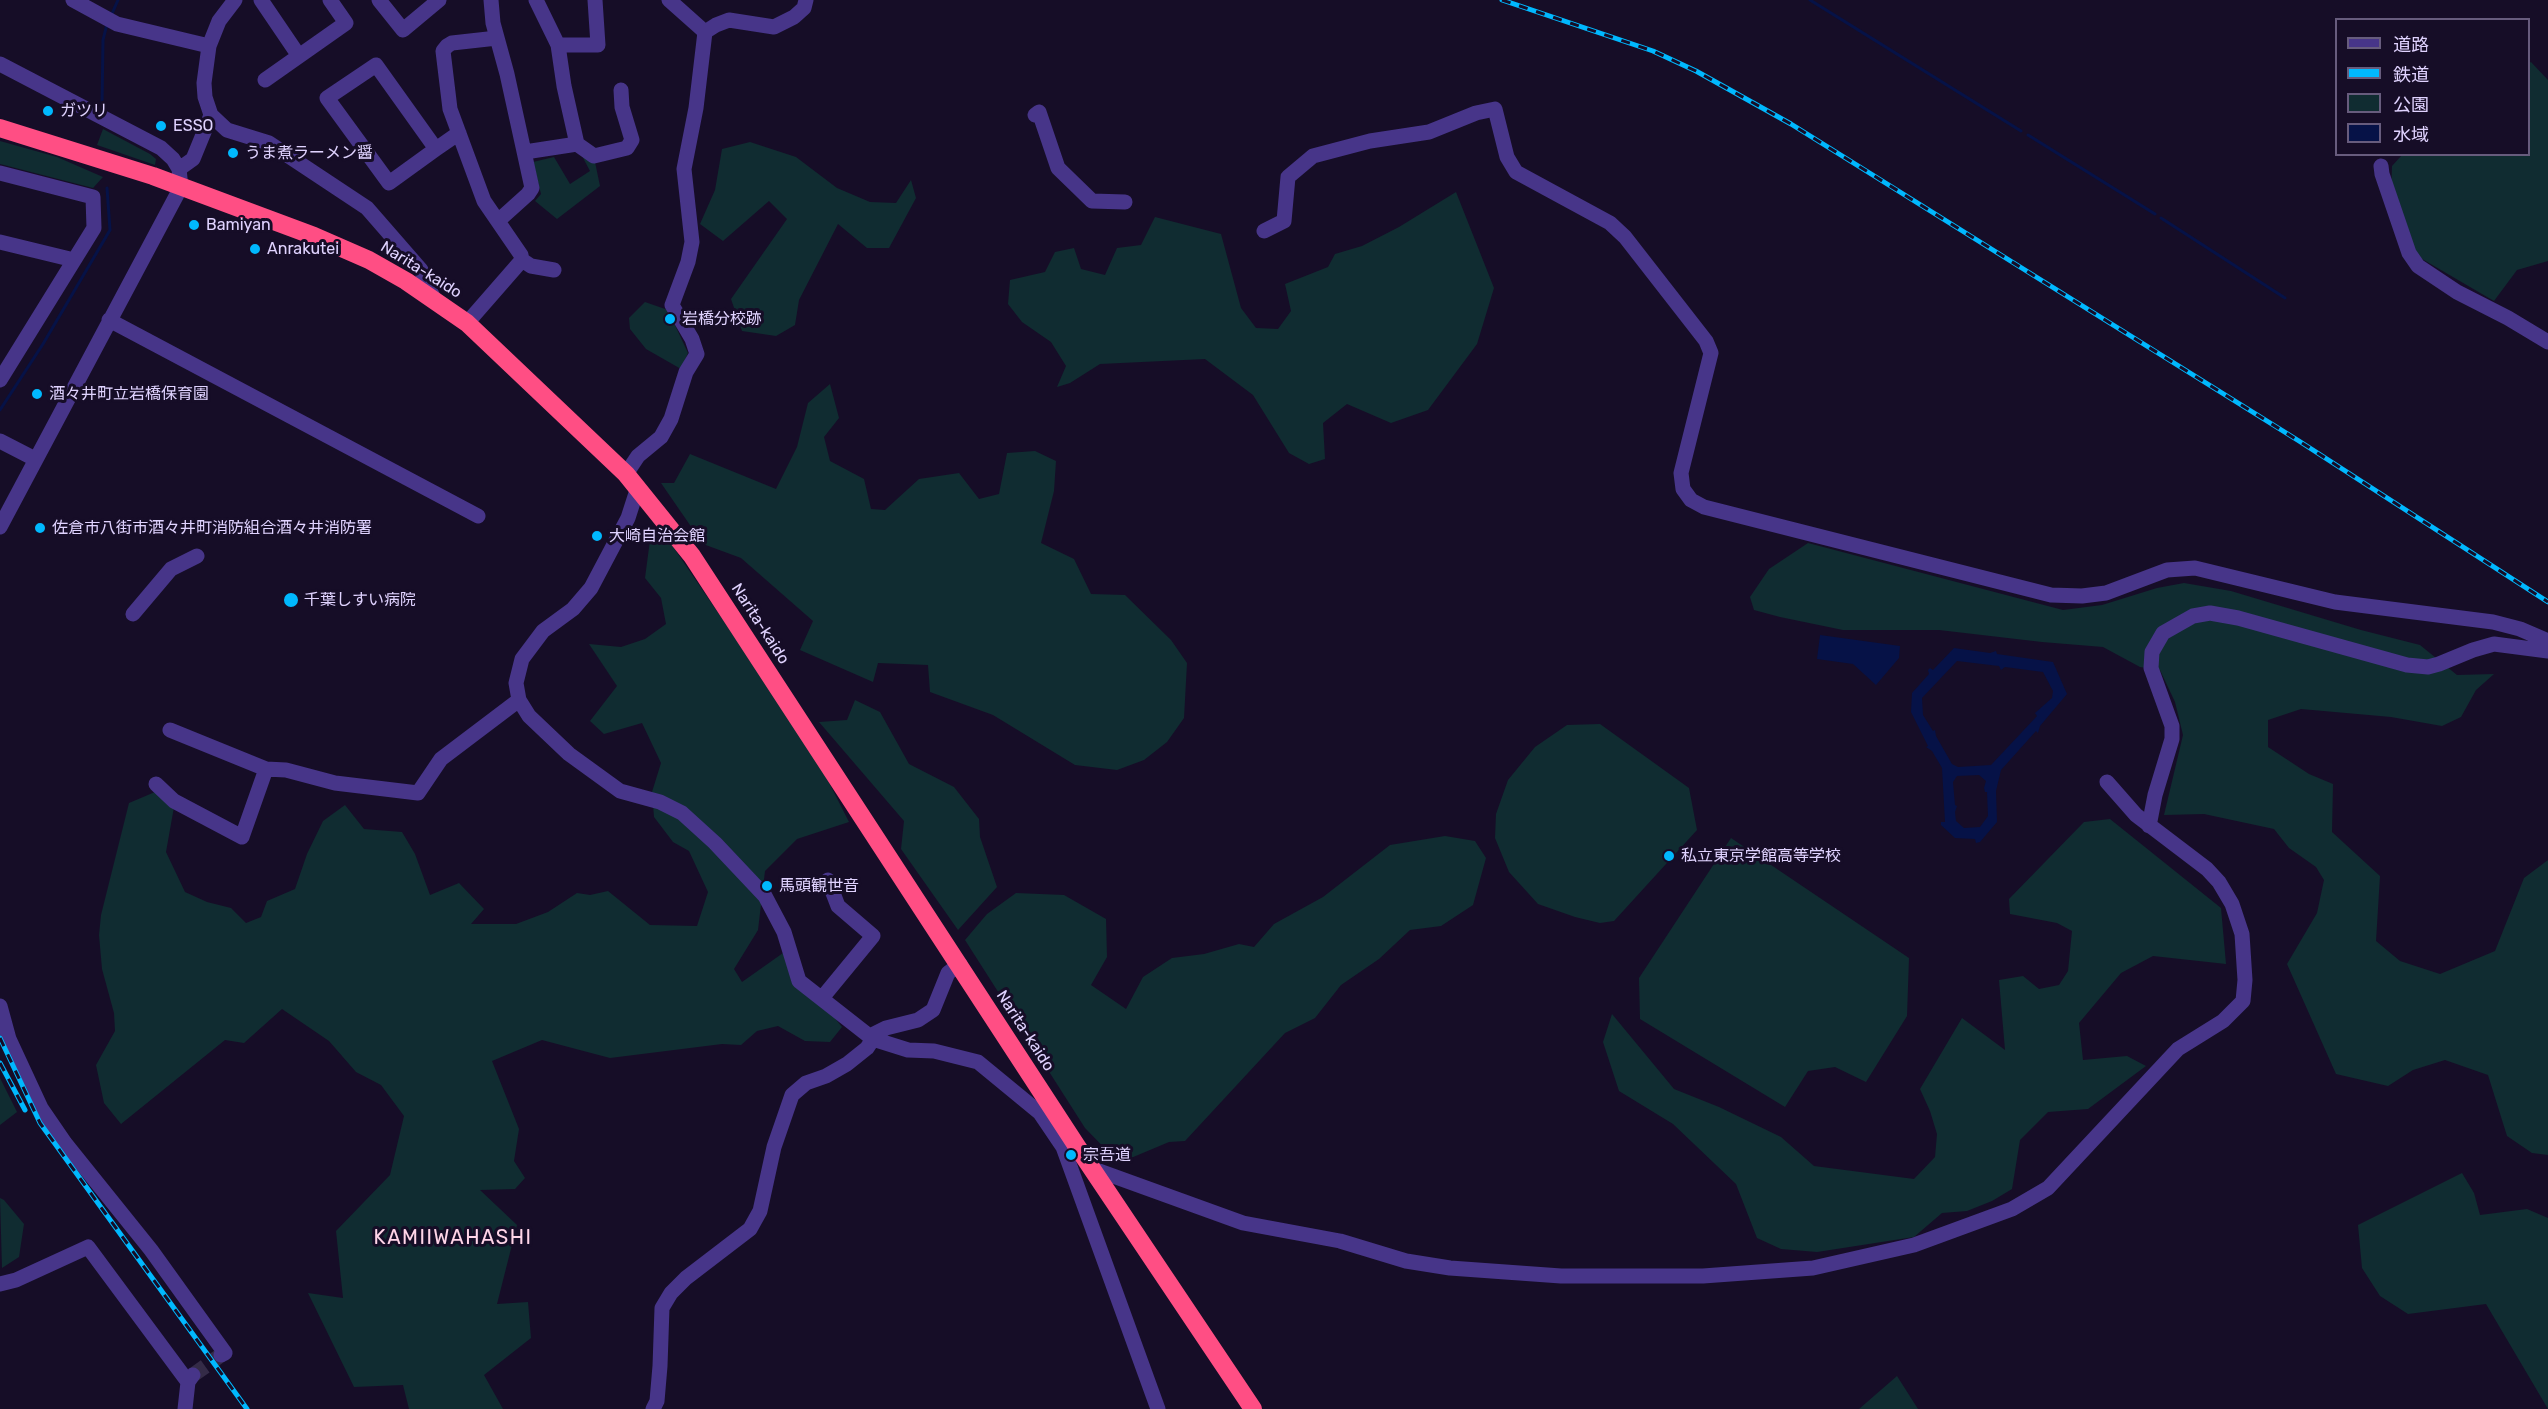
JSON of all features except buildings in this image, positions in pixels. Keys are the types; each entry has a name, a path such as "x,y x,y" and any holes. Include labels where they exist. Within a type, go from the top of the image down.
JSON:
{"highway":[{"name":"Narita-kaido","path":"0,128 153,176 314,236 369,260 434,299 467,323 626,474 692,556 960,964 1070,1148 1091,1168 1253,1409"}],"street":[{"path":"73,0 110,22 209,46"},
{"path":"235,0 219,21 209,46 204,82 205,97 211,115 227,130 269,143 367,208 421,270 434,299"},
{"path":"261,0 299,56"},
{"path":"264,80 346,23 330,0"},
{"path":"379,0 403,30 439,0"},
{"path":"491,0 497,38 532,188 498,221"},
{"path":"536,0 558,45 564,86 577,144 594,156 627,148 632,140 622,107 621,90"},
{"path":"558,45 598,45 596,0"},
{"path":"669,0 705,32"},
{"path":"705,32 729,20 774,27 794,17 804,8 806,0"},
{"path":"626,474 638,456 661,437 671,419 686,372 697,354 692,339 672,305 688,262 692,242 684,168 696,108 705,32"},
{"path":"467,323 522,260 522,255 484,201 450,109 443,51 452,43 497,38"},
{"path":"0,64 161,148 179,169 181,187 0,528"},
{"path":"436,149 376,65 327,98 389,183 459,133"},
{"path":"1264,231 1284,221 1288,177 1313,156 1370,141 1429,132 1476,113 1495,109 1507,157 1516,172 1610,223 1625,237 1706,341 1711,353 1681,473 1683,489 1691,500 1704,507 2050,595 2082,596 2106,593 2167,570 2195,568 2335,602 2493,622 2520,629 2548,641"},
{"path":"1035,115 1039,112 1058,168 1092,201 1125,202"},
{"path":"179,169 193,159 211,115"},
{"path":"525,152 577,144"},
{"path":"2381,166 2409,253 2418,266 2457,292 2548,342"},
{"path":"0,173 93,197 94,228 0,380"},
{"path":"1,243 74,260"},
{"path":"522,260 531,266 554,270"},
{"path":"109,320 478,516"},
{"path":"0,441 35,459"},
{"path":"639,488 628,518 591,588 573,609 543,631 522,658 516,683 519,700 529,716 569,753 620,791 660,802 682,813 715,843 765,896 784,932 799,981 872,1037 908,1050 934,1051 978,1062 1040,1113 1070,1148 1158,1409"},
{"path":"133,614 171,568 197,556"},
{"path":"2149,825 2155,795 2172,739 2172,726 2151,668 2152,652 2163,633 2193,616 2210,613 2238,618 2417,666 2439,664 2494,644 2548,651"},
{"path":"170,730 266,769 286,770 335,783 418,793 441,759 519,700"},
{"path":"156,784 174,801 242,837 266,769"},
{"path":"1091,1168 1243,1223 1340,1240 1406,1262 1450,1268 1561,1276 1703,1276 1813,1268 1914,1245 2012,1209 2048,1188 2178,1049 2223,1021 2243,1001 2242,934 2232,904 2219,882 2207,869 2136,814 2107,782"},
{"path":"822,998 873,936 838,906 828,880"},
{"path":"653,1409 657,1401 662,1308 671,1293 686,1278 750,1230 760,1211 774,1147 792,1095 806,1083 826,1076 847,1064 867,1048 872,1037 886,1028 918,1020 933,1010 948,973 960,964"},
{"path":"0,1006 9,1039 41,1108 64,1143 151,1250 225,1353 221,1355"},
{"path":"0,1284 16,1280 88,1248 190,1378 185,1409"}],"green space":[{"path":"2530,62 2548,80 2548,261 2517,270 2494,301 2417,256 2391,196 2392,166 2401,156 2530,156"},
{"path":"103,129 150,154 156,159 155,165 97,145"},
{"path":"0,141 57,157 103,177 93,188 0,164"},
{"path":"750,142 796,157 837,188 870,202 896,203 911,180 916,198 889,248 867,248 838,224 799,300 795,325 776,336 742,331 731,299 787,219 769,201 723,241 700,224 715,190 722,149"},
{"path":"581,154 595,162 600,186 557,219 535,201 541,194 533,162 554,157 570,184 590,171"},
{"path":"1456,192 1494,288 1477,344 1428,410 1391,423 1347,404 1323,423 1325,459 1309,464 1289,453 1253,395 1205,359 1100,364 1070,383 1057,387 1066,366 1051,342 1022,322 1008,304 1010,280 1045,272 1055,252 1074,248 1081,269 1105,275 1117,248 1141,245 1155,217 1221,234 1241,308 1256,328 1278,329 1291,311 1285,284 1328,267 1335,254 1362,246 1399,227"},
{"path":"645,302 668,310 688,353 681,369 646,349 630,329 629,318"},
{"path":"830,384 839,418 824,437 830,461 864,479 871,509 885,510 919,479 959,473 979,499 999,494 1007,453 1035,451 1056,461 1054,491 1041,543 1074,559 1091,594 1125,595 1171,640 1187,663 1184,718 1167,742 1144,760 1117,770 1075,765 993,715 930,692 928,665 878,663 873,682 800,650 813,621 741,558 703,544 661,483 674,483 690,454 776,489 797,447 808,403"},
{"path":"663,532 815,755 849,822 797,839 765,871 758,930 734,969 742,982 783,953 842,1027 830,1042 805,1041 778,1026 757,1031 741,1045 722,1044 610,1058 542,1040 492,1061 519,1129 514,1161 525,1178 515,1189 480,1190 517,1225 497,1304 528,1302 531,1338 484,1375 503,1409 409,1409 403,1385 354,1387 308,1293 343,1298 336,1231 390,1175 404,1116 381,1085 356,1072 329,1041 282,1009 244,1043 225,1040 121,1124 104,1103 96,1065 115,1031 114,1013 102,969 99,935 101,915 129,803 155,792 174,807 166,852 185,892 207,902 231,908 246,923 261,917 267,901 295,889 307,854 323,821 345,805 364,829 402,832 415,854 430,895 459,883 484,909 471,924 516,924 548,912 577,893 590,895 608,891 650,925 697,926 708,892 689,851 673,842 654,817 652,792 661,763 642,723 604,734 590,721 617,686 589,644 621,647 645,639 666,624 661,598 645,578 650,540"},
{"path":"1808,543 2063,610 2102,605 2157,588 2184,583 2231,591 2420,645 2457,675 2494,674 2476,690 2461,717 2442,726 2391,717 2301,709 2268,720 2268,747 2309,774 2333,784 2332,832 2380,876 2376,941 2400,961 2440,974 2495,951 2524,878 2548,860 2548,1155 2532,1153 2507,1136 2488,1075 2445,1060 2413,1070 2388,1086 2336,1074 2287,964 2317,913 2324,880 2316,867 2289,848 2274,829 2204,814 2164,815 2183,735 2175,702 2160,670 2140,667 2103,647 1939,630 1843,630 1754,610 1750,597 1769,569"},
{"path":"855,700 880,712 909,764 954,787 979,819 980,837 997,887 958,930 901,849 904,821 819,722 847,720"},
{"path":"1600,724 1689,788 1697,830 1614,921 1600,923 1538,904 1509,872 1495,838 1496,814 1508,780 1535,747 1567,725"},
{"path":"2110,819 2221,908 2226,964 2153,956 2121,973 2079,1023 2083,1060 2127,1056 2146,1066 2088,1109 2048,1112 2020,1140 2012,1189 1992,1201 1967,1211 1942,1213 1914,1237 1817,1252 1781,1249 1757,1238 1736,1184 1673,1124 1619,1091 1603,1042 1612,1014 1674,1089 1719,1107 1781,1137 1814,1166 1914,1179 1935,1157 1937,1134 1920,1089 1962,1018 2005,1050 1999,980 2023,976 2039,989 2059,985 2068,971 2072,931 2057,923 2010,914 2009,899 2084,822"},
{"path":"1445,836 1475,841 1486,858 1473,905 1441,926 1410,930 1379,959 1341,985 1315,1018 1285,1033 1185,1141 1169,1142 1119,1163 1085,1128 965,940 987,914 1016,893 1064,895 1106,919 1107,957 1091,985 1126,1009 1143,977 1172,958 1204,954 1239,944 1254,947 1274,924 1323,897 1390,845"},
{"path":"1731,838 1909,958 1907,1016 1866,1082 1835,1067 1808,1071 1785,1107 1640,1019 1639,978"},
{"path":"0,1078 17,1112 0,1125"},
{"path":"2462,1173 2474,1193 2480,1215 2527,1209 2548,1218 2548,1409 2486,1304 2408,1314 2380,1296 2362,1268 2358,1225"},
{"path":"0,1198 24,1224 19,1257 2,1268"},
{"path":"1897,1376 1918,1409 1859,1409"}],"water":[{"path":"1820,635 1900,646 1899,658 1876,685 1853,664 1817,659"},
{"path":"1954,648 1990,653 1996,651 1997,654 2053,662 2067,694 2040,726 2038,733 2036,731 2001,770 1996,791 1997,822 1980,842 1976,843 1975,839 1955,838 1941,825 1941,822 1945,822 1942,768 1932,751 1926,747 1928,746 1911,712 1912,693 1929,674 1928,670 1930,668 1933,670","holes":["1957,661 1999,666 2001,670 2005,667 2043,672 2053,691 2052,698 2035,713 2037,716 1991,765 1958,767 1952,764 1935,730 1933,731 1923,715 1922,698","1979,775 1986,781 1984,788 1987,792 1988,816 1980,827 1964,828 1956,821 1957,806 1955,805 1953,782 1957,776"]}],"waterway":[{"path":"111,16 118,0"},
{"path":"1810,0 2021,131"},
{"path":"102,106 103,40 107,24"},
{"path":"2028,135 2155,214"},
{"path":"0,410 43,344 110,230 107,188"},
{"path":"2161,218 2285,298"}],"tunnel":[{"path":"193,1375 221,1355"}],"railway":[{"path":"1502,0 1653,51 1696,71 1791,124 2299,441 2548,602"},
{"path":"0,1038 40,1123 247,1409"},
{"path":"0,1063 25,1110"}],"place":[{"name":"ガツリ","path":"48,111"},
{"name":"ESSO","path":"161,126"},
{"name":"うま煮ラーメン醤","path":"233,153"},
{"name":"Bamiyan","path":"194,225"},
{"name":"Anrakutei","path":"255,249"},
{"name":"岩橋分校跡","path":"670,319"},
{"name":"酒々井町立岩橋保育園","path":"37,394"},
{"name":"佐倉市八街市酒々井町消防組合酒々井消防署","path":"40,528"},
{"name":"大崎自治会館","path":"597,536"},
{"name":"千葉しすい病院","path":"291,600"},
{"name":"私立東京学館高等学校","path":"1669,856"},
{"name":"馬頭観世音","path":"767,886"},
{"name":"宗吾道","path":"1071,1155"}],"district":[{"name":"KAMIIWAHASHI","path":"453,1238"}]}
